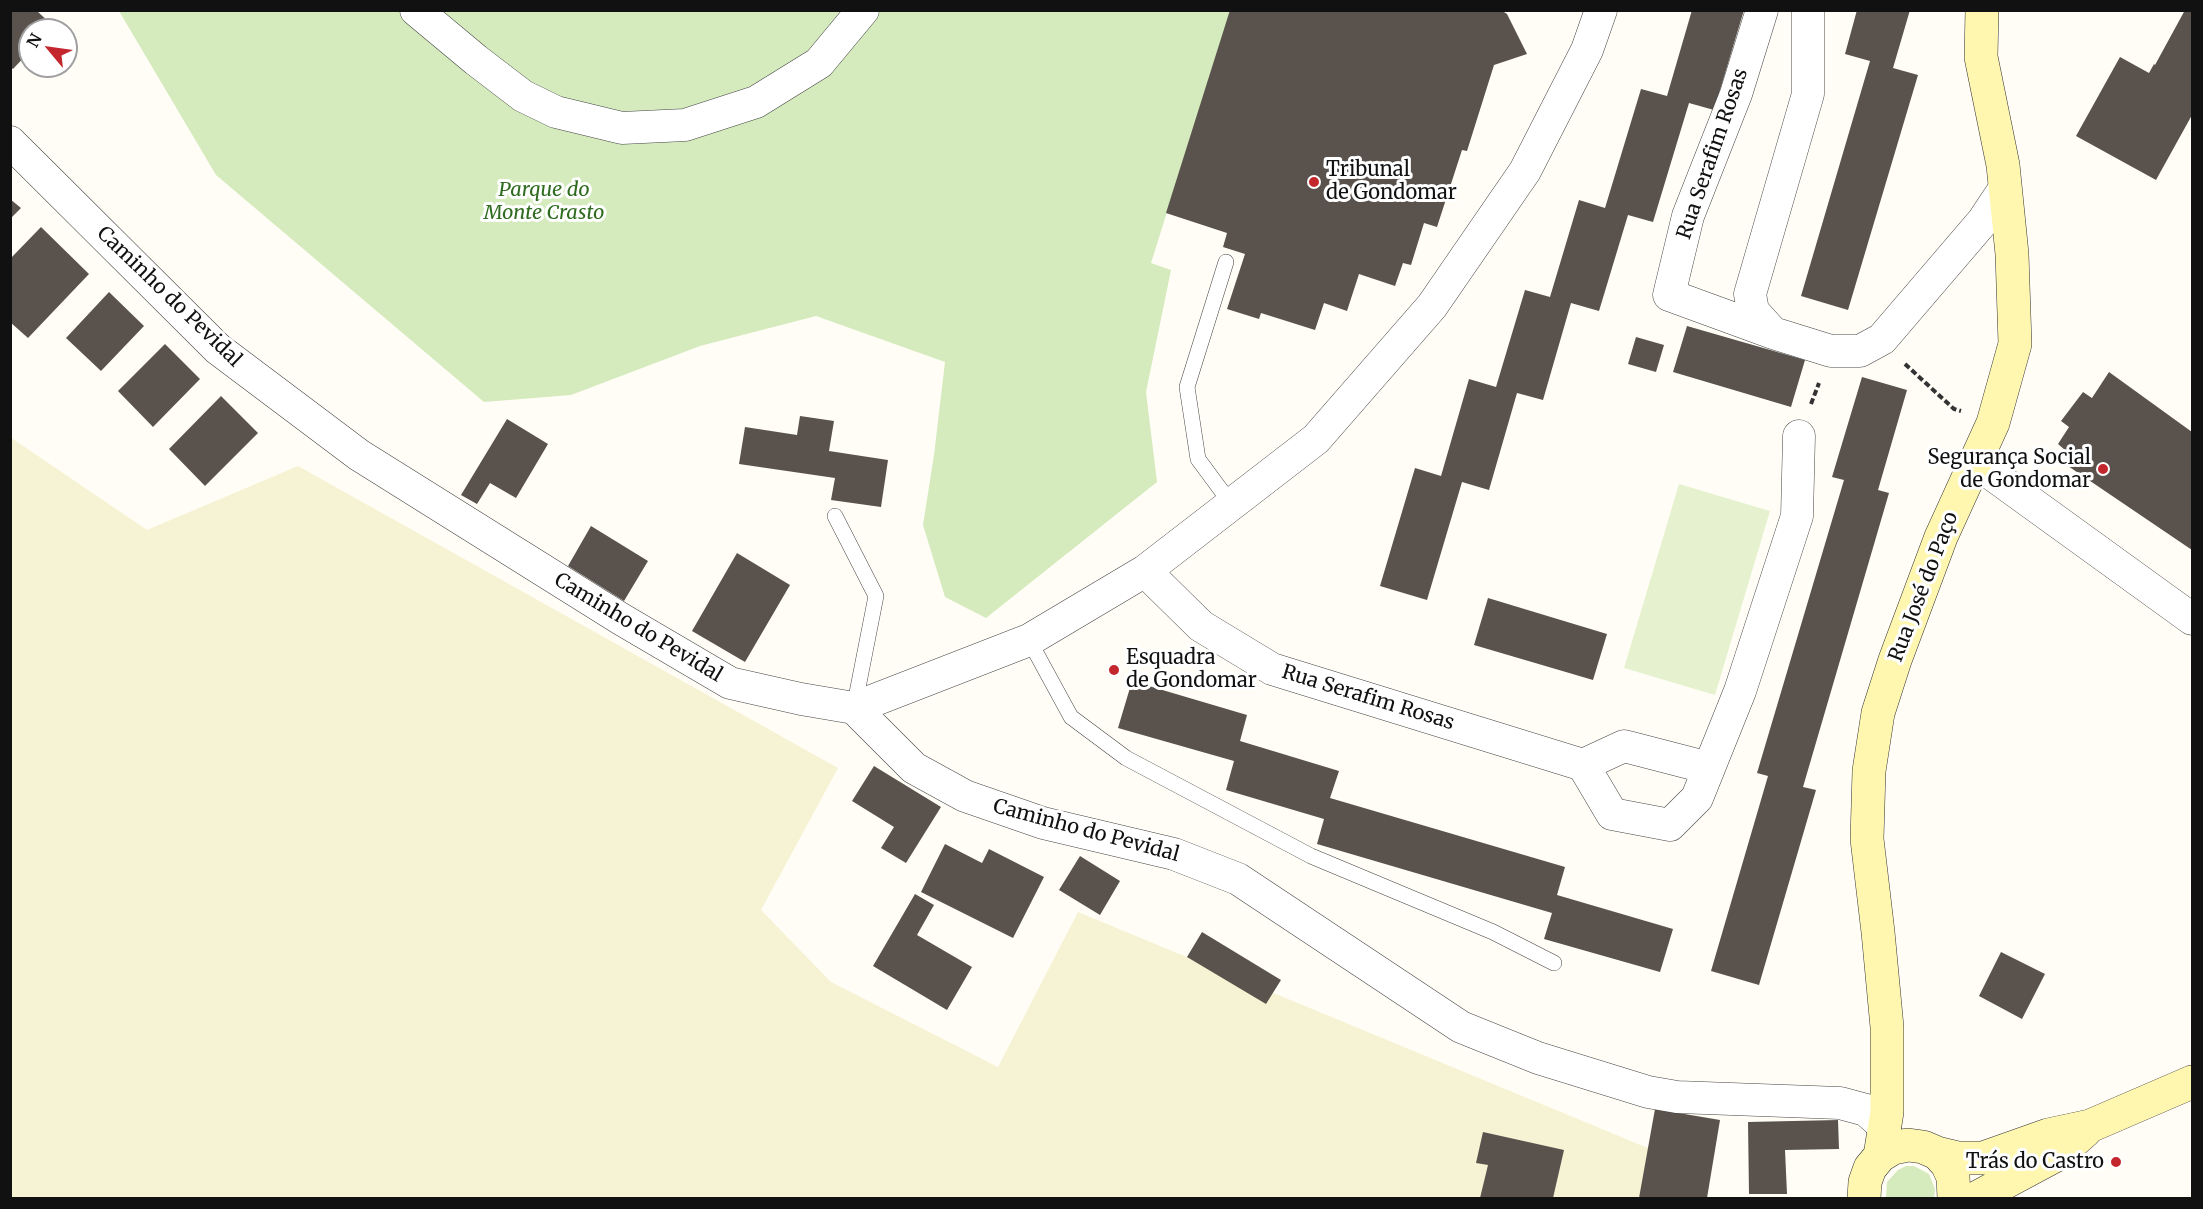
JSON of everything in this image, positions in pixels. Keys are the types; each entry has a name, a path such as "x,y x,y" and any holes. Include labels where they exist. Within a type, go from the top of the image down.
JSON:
{"street":[{"path":"416,10 524,96 556,112 622,128 685,125 756,102 819,63 863,10"},
{"path":"854,708 1029,640 1145,571 1316,439 1432,306 1525,171 1587,50 1601,10"},
{"name":"Rua Serafim Rosas","path":"1762,10 1736,94 1688,216 1669,295 1773,333 1831,351 1860,351 1882,339 1983,221 2005,188"},
{"path":"1773,333 1753,311 1750,294 1808,94 1808,10"},
{"name":"Rua José do Paço","path":"1870,1172 1887,1066 1886,1004 1867,838 1871,759 1878,712 1941,537 1993,423 2014,344 2012,254 2003,165 1981,57 1982,10"},
{"name":"Caminho do Pevidal","path":"10,142 218,349 359,455 621,619 730,683 854,708 914,768 965,796 1043,823 1174,854 1238,879 1461,1028 1538,1058 1648,1092 1677,1096 1840,1103 1866,1110 1870,1172"},
{"path":"1709,768 1624,746 1583,765 1612,814 1670,825 1697,798 1740,691 1797,516 1799,436"},
{"path":"1975,462 2193,619"},
{"name":"Rua Serafim Rosas","path":"1145,571 1201,626 1272,669 1583,765"},
{"name":"Rua José do Paço","path":"1887,1066 1897,1102 1910,1128 1930,1150 1947,1164 1953,1177 1954,1198"},
{"path":"1870,1172 1893,1148 1908,1145 1958,1158 1983,1158 2048,1135 2090,1126 2193,1082"},
{"path":"1976,1198 2060,1153 2090,1126"}],"lane":[{"path":"1226,262 1187,387 1198,459 1232,505"},
{"path":"835,516 876,596 854,708"},
{"path":"1029,640 1071,717 1126,758 1311,856 1493,932 1554,963"}],"path":[{"path":"1882,339 1904,363 1954,409 1993,423"},
{"path":"1799,436 1831,351"}],"shaded area":[{"path":"10,437 147,530 298,466 838,768 761,910 831,982 998,1067 1078,912 1655,1151 1672,1198 11,1198"}],"green space":[{"name":"Parque do Monte Crasto","path":"119,11 1230,11 1151,263 1171,270 1146,392 1157,482 986,618 945,597 923,525 945,362 816,316 700,346 571,395 484,402 216,175"},
{"path":"1679,484 1770,511 1715,695 1624,668"},
{"path":"1906,1166 1914,1166 1929,1174 1935,1189 1934,1198 1886,1198 1887,1182 1898,1170"}],"building":[{"path":"10,10 36,10 44,18 18,18 18,64 13,69 10,67"},
{"name":"Tribunal de Gondomar","path":"1230,10 1501,10 1507,14 1527,54 1494,65 1467,151 1462,150 1437,227 1424,223 1411,265 1403,263 1395,286 1359,274 1347,311 1324,303 1315,330 1261,313 1259,319 1227,309 1245,254 1223,247 1227,233 1166,213"},
{"path":"1692,10 1744,10 1714,110 1689,103 1653,222 1628,215 1599,311 1571,303 1543,400 1517,393 1489,490 1462,482 1427,600 1380,586 1415,468 1441,476 1469,379 1496,387 1525,290 1550,297 1579,200 1605,208 1641,89 1667,96"},
{"path":"1857,10 1910,10 1893,68 1918,75 1848,310 1801,296 1870,61 1845,54"},
{"path":"2185,10 2192,10 2192,115 2156,180 2076,136 2120,57 2149,73"},
{"path":"10,199 21,208 10,219"},
{"path":"41,227 89,274 28,338 10,322 10,259"},
{"path":"109,292 144,326 101,371 66,338"},
{"path":"1687,326 1805,360 1791,407 1673,372"},
{"path":"1636,337 1664,345 1656,372 1628,364"},
{"path":"165,344 200,379 153,427 118,391"},
{"path":"2109,372 2192,432 2192,550 2068,466 2072,456 2058,444 2069,427 2061,421 2083,392 2092,398"},
{"path":"1862,377 1907,390 1878,490 1889,493 1803,787 1816,790 1759,985 1711,971 1768,776 1757,773 1844,480 1832,477"},
{"path":"221,396 258,433 205,486 169,449"},
{"path":"800,416 834,421 829,451 888,460 881,507 831,500 835,478 739,464 745,427 797,435"},
{"path":"507,419 548,444 516,498 490,483 477,504 461,495"},
{"path":"591,526 648,561 624,601 568,566"},
{"path":"737,553 790,585 745,662 692,631"},
{"path":"1488,598 1607,634 1593,680 1474,645"},
{"path":"1132,681 1247,715 1240,741 1339,771 1330,798 1565,867 1557,895 1673,929 1660,972 1544,939 1552,913 1317,844 1324,819 1226,790 1234,761 1118,728"},
{"path":"874,766 941,807 906,863 881,848 894,827 852,801"},
{"path":"945,844 982,863 989,849 1044,877 1013,938 921,892"},
{"path":"1080,856 1120,881 1100,915 1059,890"},
{"path":"915,894 934,905 917,935 972,967 947,1010 873,966"},
{"path":"1202,932 1281,980 1266,1004 1187,957"},
{"path":"2001,952 2045,974 2022,1019 1979,996"},
{"path":"1655,1109 1720,1120 1707,1198 1639,1198"},
{"path":"1838,1120 1839,1149 1785,1150 1787,1194 1749,1194 1748,1122"},
{"path":"1483,1132 1564,1150 1553,1198 1480,1198 1488,1165 1476,1163"}],"place":[{"name":"Tribunal de Gondomar","path":"1314,182"},
{"name":"Segurança Social de Gondomar","path":"2103,469"},
{"name":"Esquadra de Gondomar","path":"1114,670"},
{"name":"Trás do Castro","path":"2116,1162"}]}
